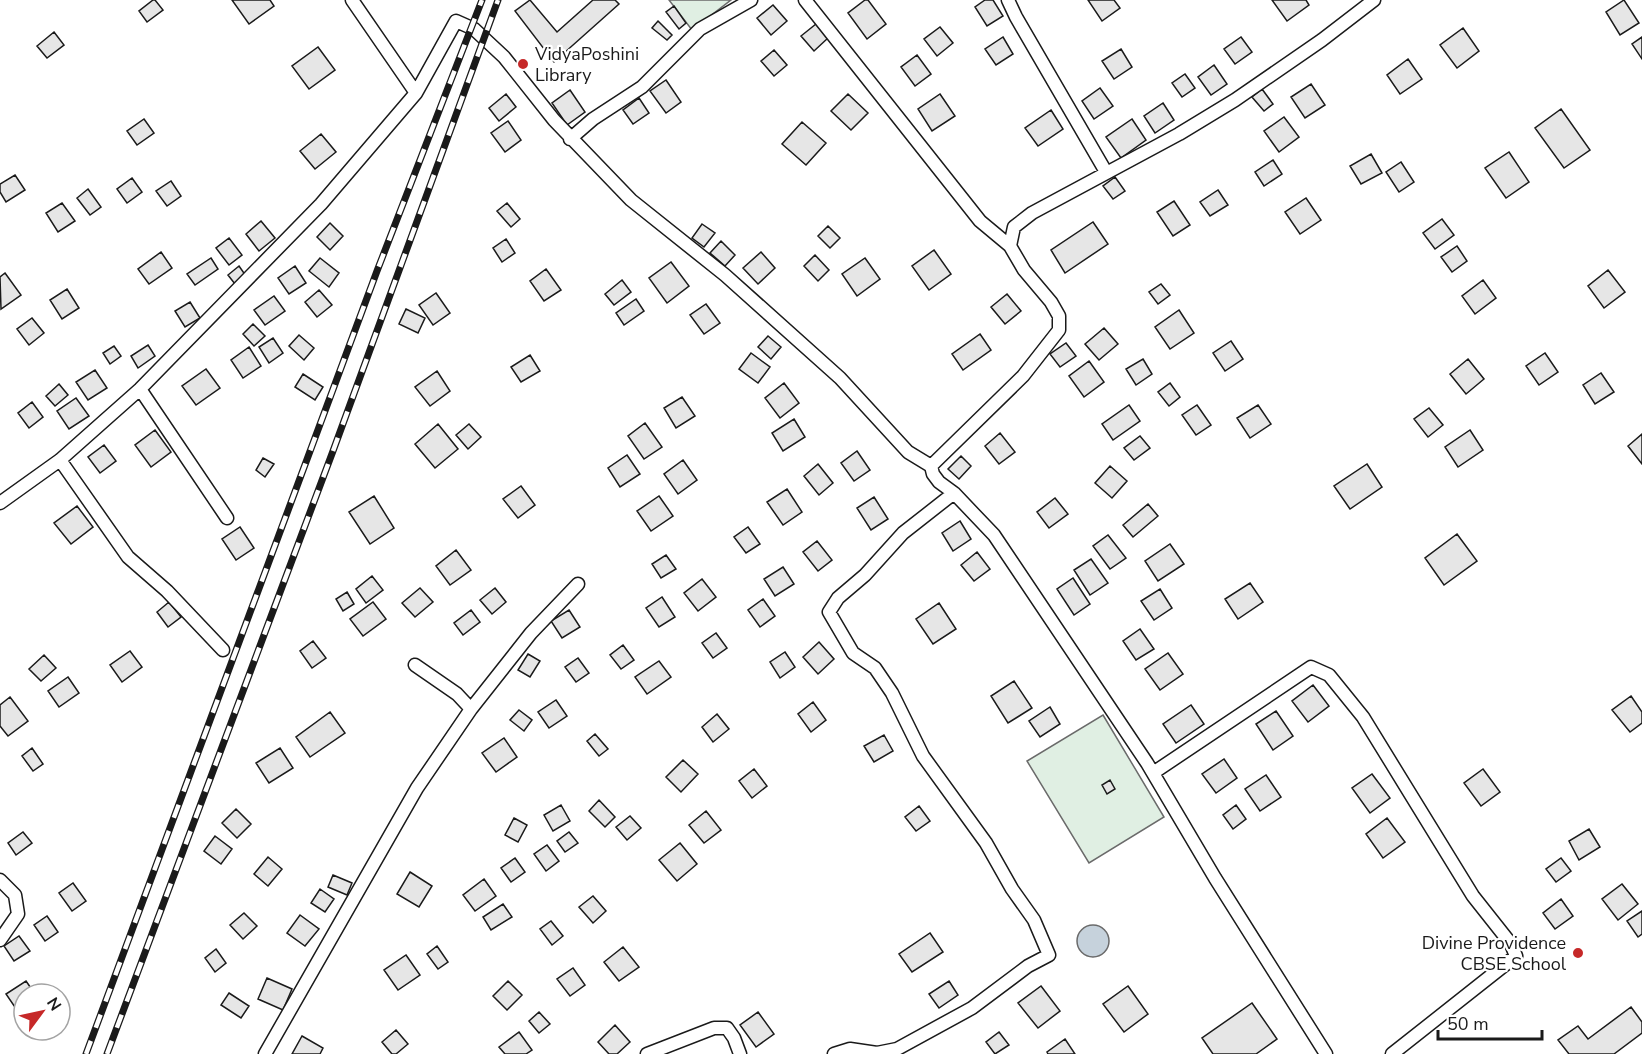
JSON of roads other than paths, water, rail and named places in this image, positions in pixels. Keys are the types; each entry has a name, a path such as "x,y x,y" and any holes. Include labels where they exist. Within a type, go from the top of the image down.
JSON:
{"street":[{"path":"352,0 416,93"},
{"path":"570,139 593,119 642,87 700,29 751,0"},
{"path":"805,0 980,221 1010,246 1024,270 1059,316 1059,330 1023,376 931,466"},
{"path":"1008,0 1106,172"},
{"path":"1010,246 1014,227 1032,213 1179,134 1235,100 1322,40 1374,0"},
{"path":"0,503 60,460 140,388 321,204 416,93 456,21 474,29 504,57 570,139 631,200 725,275 840,378 908,452 931,466 939,482 954,493 994,535 1153,773 1215,878 1326,1054"},
{"path":"140,388 227,518"},
{"path":"60,460 128,557 167,591 223,650"},
{"path":"834,1054 850,1049 877,1053 897,1049 972,1008 1028,966 1049,955 1034,920 1012,889 986,843 923,756 892,693 875,668 853,653 829,612 838,598 865,575 903,532 954,493"},
{"path":"265,1054 417,788 471,708 531,633 578,584"},
{"path":"415,665 457,694 471,708"},
{"path":"1153,773 1311,667 1329,675 1363,717 1473,896 1511,944 1516,956 1392,1054"},
{"path":"0,880 15,895 18,914 0,940"},
{"path":"647,1054 714,1028 727,1028 740,1054"}],"railway":[{"path":"86,1054 377,271 482,0"},
{"path":"107,1054 333,451 498,0"}],"place":[{"name":"VidyaPoshini Library","path":"523,64"},
{"name":"Divine Providence CBSE School","path":"1578,953"}]}
